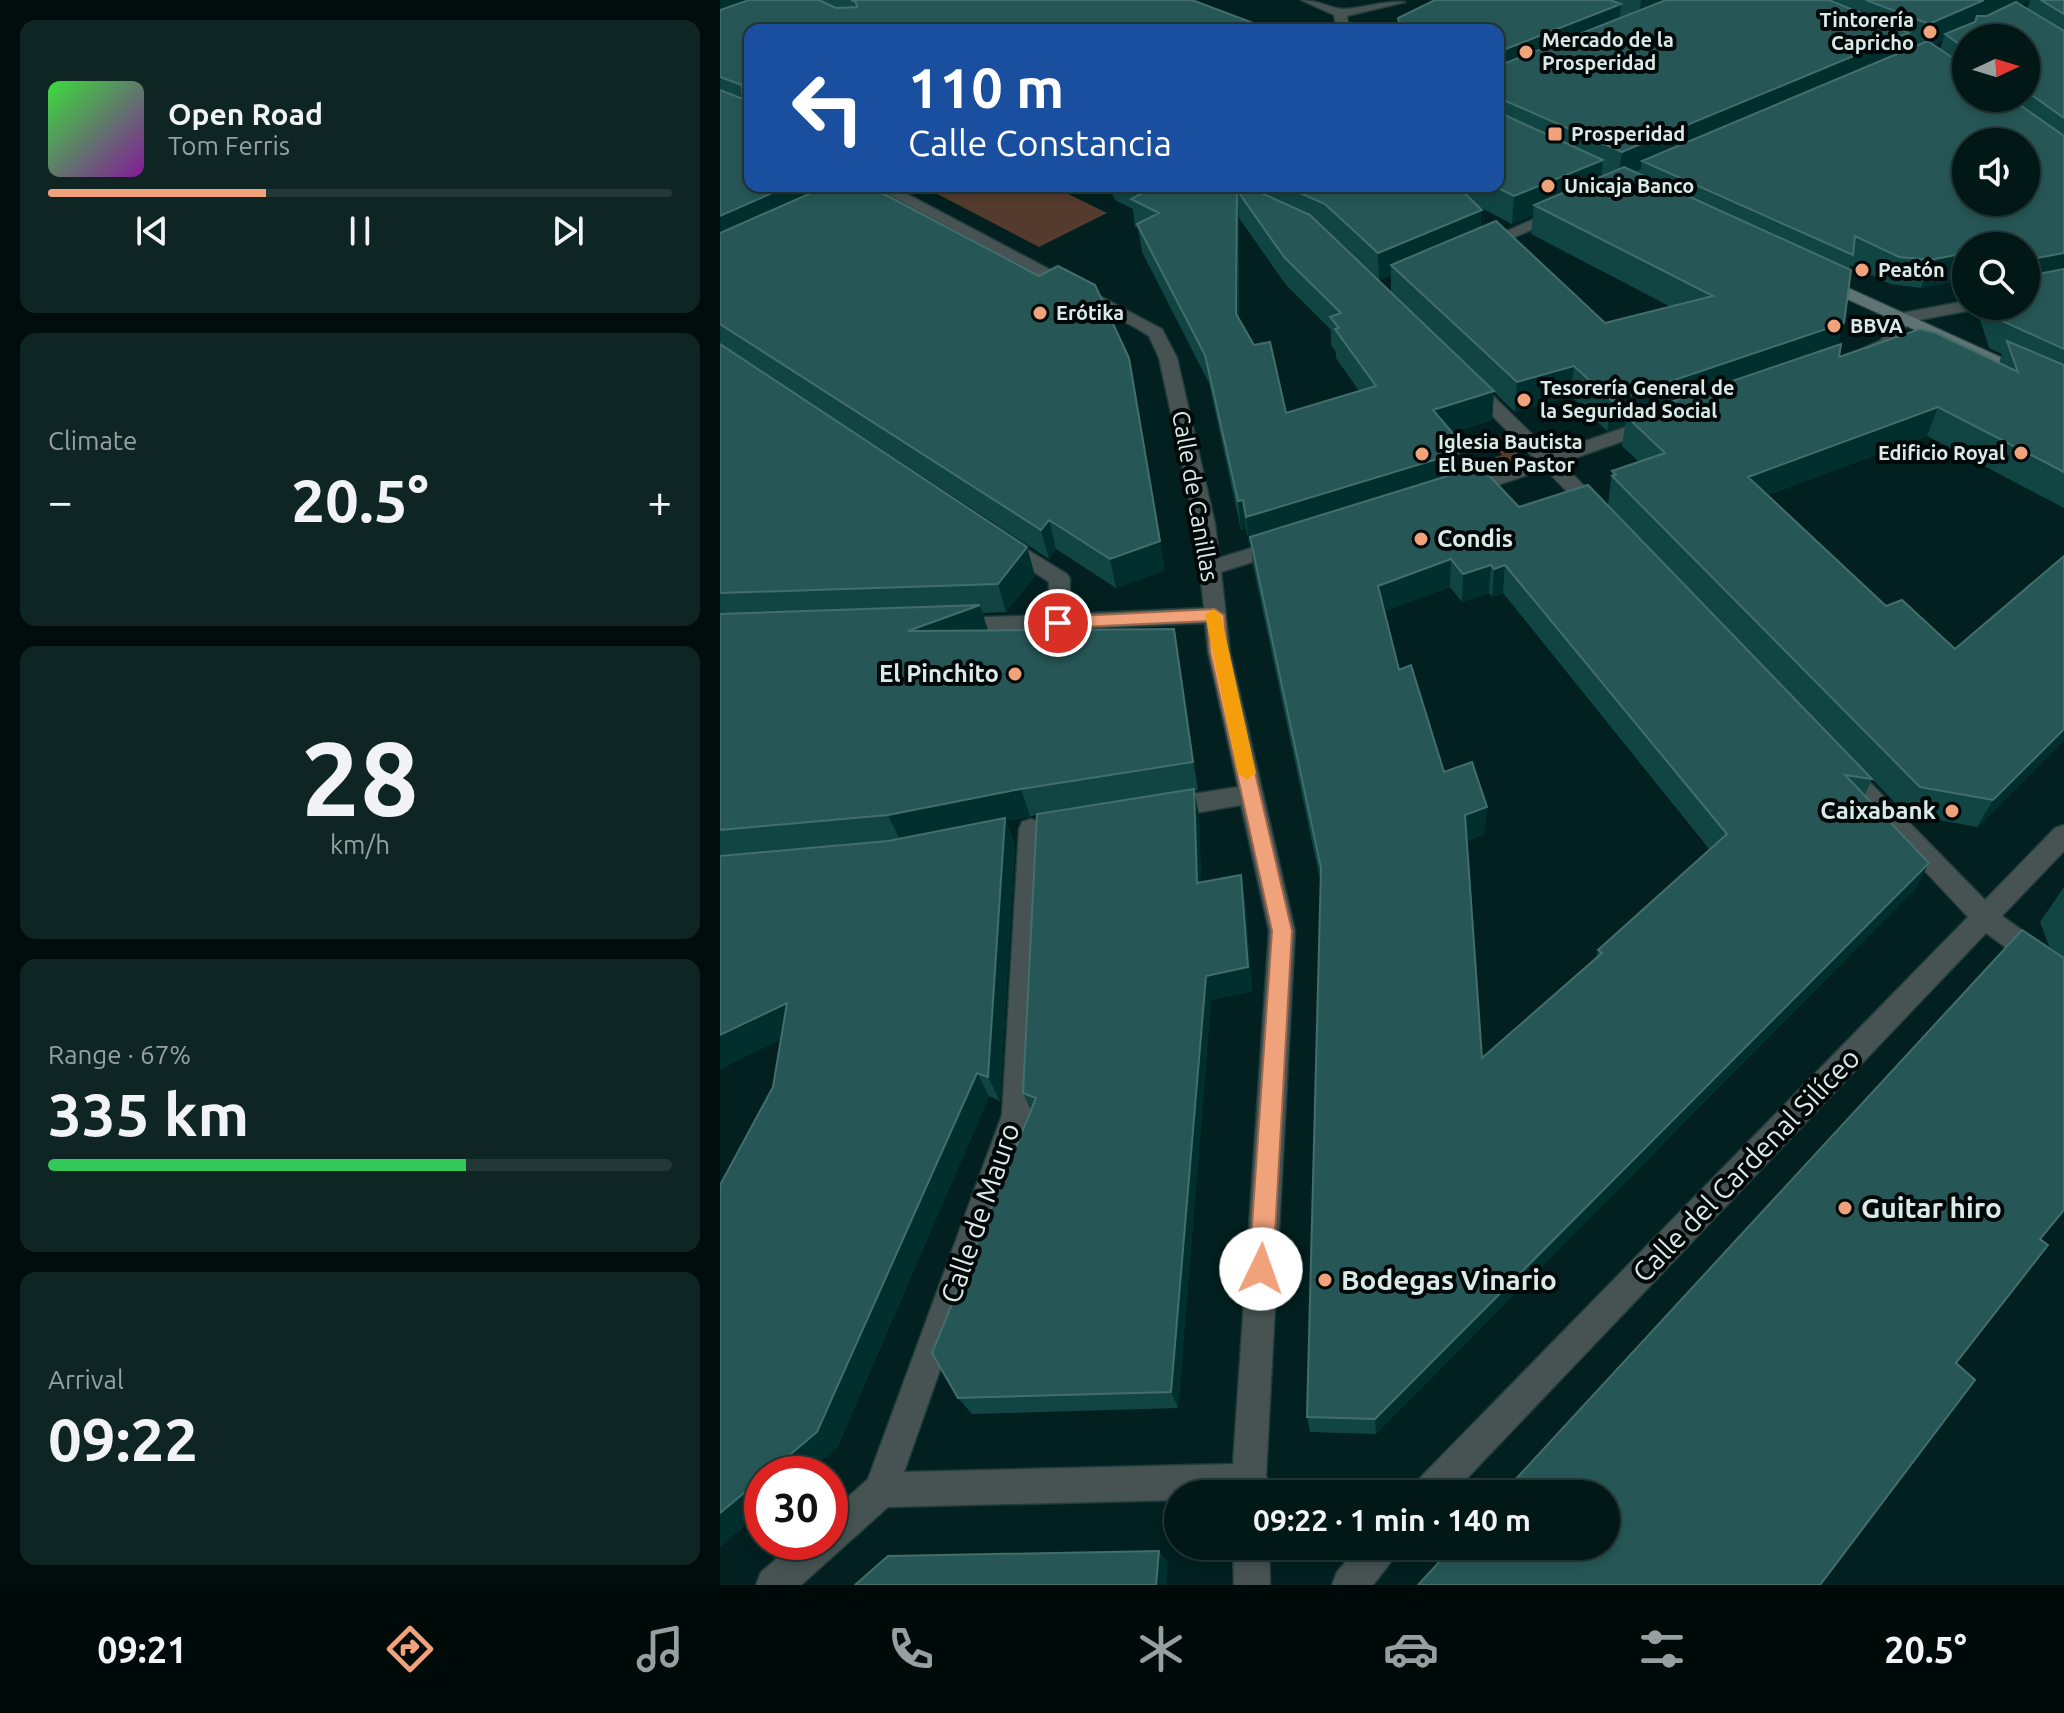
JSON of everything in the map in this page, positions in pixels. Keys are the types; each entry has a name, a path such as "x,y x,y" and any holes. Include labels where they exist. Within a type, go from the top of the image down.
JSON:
{"street":[{"path":"1307,0 1340,13 1402,2"},
{"path":"1340,13 1342,24"},
{"name":"Calle de Canillas","path":"881,192 1156,333 1168,358 1205,524 1219,652 1282,931 1253,1480"},
{"path":"1465,253 1580,203"},
{"path":"1804,273 2064,393"},
{"path":"1844,359 1887,344 1903,318 1952,309"},
{"path":"1462,376 1615,529"},
{"path":"1445,496 1671,418"},
{"path":"995,536 1060,579 1058,623"},
{"path":"1210,568 1298,541"},
{"path":"935,626 1215,615"},
{"path":"1829,754 1985,918 2064,975"},
{"path":"1138,812 1252,794"},
{"path":"1002,835 1062,825"},
{"name":"Calle de Mauro","path":"881,1490 1016,1115 1031,829"},
{"name":"Calle del Cardenal Silíceo","path":"1442,1480 2064,835"},
{"path":"848,1520 881,1490 1164,1490"},
{"path":"774,1585 802,1560"},
{"path":"1251,1560 1252,1585"},
{"path":"1350,1585 1371,1560"}],"shaded area":[{"path":"934,192 1064,192 1107,213 1039,247"},
{"path":"1499,435 1518,454 1511,462 1485,472 1477,463 1502,455 1489,439"}],"building":[{"path":"749,0 819,0 836,8 857,7 856,2 851,0 1192,0 1256,24 744,24 744,192 774,192 720,216 720,90 743,99 742,85 720,77 720,10"},
{"path":"1435,0 1610,0 1621,4 1504,50 1504,24 1399,24 1398,18"},
{"path":"1666,0 1829,0 1909,33 1622,152 1504,100 1504,64"},
{"path":"1866,0 1984,0 1929,24"},
{"path":"2041,0 2064,0 2064,14"},
{"path":"2016,2 2064,31 2064,118 2040,101 2040,24 1970,24 1975,22 1977,16 1987,16"},
{"path":"1928,41 1952,57 1952,112 2030,112 2064,136 2064,253 2040,257 2040,232 1952,232 1952,256 1930,260 1899,257 1855,236 1853,255 1642,161"},
{"path":"1504,115 1603,160 1514,196 1504,191"},
{"path":"1624,167 1851,270 1844,323 1612,401 1574,366 1517,382 1391,265 1496,221 1605,323 1713,296 1534,205"},
{"path":"813,192 880,192 1039,276 1058,266 1095,285 1129,358 1160,541 1110,559 1049,520 1041,530 720,324 720,233"},
{"path":"1145,192 1237,192 1236,314 1254,345 1270,342 1286,413 1376,386 1335,329 1339,328 1330,317 1341,313 1284,257 1238,192 1259,192 1310,215 1494,391 1433,410 1467,450 1246,517 1243,500 1238,501 1205,355 1137,224 1159,213 1131,199"},
{"path":"1298,192 1463,192 1482,210 1378,253 1325,204"},
{"path":"2064,269 2064,349 2000,320 2040,320 2040,274"},
{"path":"1920,329 1936,333 2018,372 2007,341 2064,365 2064,472 1938,407 1748,477 1886,606 1902,600 1955,649 2064,556 2064,729 1993,800 1920,787 1612,476 1616,475 1612,471 1665,453 1627,417 1841,344 1839,357"},
{"path":"720,344 1027,547 998,584 720,593"},
{"path":"1480,466 1519,507 1588,485 1872,779 1845,775 1929,863 1375,1419 1307,1417 1321,868 1250,537","holes":["1451,559 1463,574 1491,565 1494,569 1505,565 1727,834 1598,950 1602,953 1482,1058 1465,815 1487,807 1472,762 1444,772 1411,665 1399,670 1378,586"]},
{"path":"980,605 908,631 1174,629 1193,762 1021,789 888,815 720,830 720,614"},
{"path":"1194,789 1197,883 1241,875 1248,967 1206,976 1171,1392 958,1398 932,1353 1036,1098 1023,1093 1037,814"},
{"path":"1005,818 988,1077 977,1073 817,1432 788,1456 744,1456 744,1493 720,1513 720,1185 773,1087 787,1003 720,1035 720,856 888,841"},
{"path":"2022,930 2064,958 2064,1210 2040,1239 2048,1245 1956,1363 1975,1380 1820,1585 1418,1585 1441,1560 1620,1560 1620,1480 1515,1480"},
{"path":"1159,1551 1156,1585 855,1585 888,1556"}],"slow traffic":[{"path":"1213,615 1247,773"}],"place":[{"name":"Tintorería Capricho","path":"1930,32"},
{"name":"Mercado de la Prosperidad","path":"1526,52"},
{"name":"Prosperidad","path":"1555,134"},
{"name":"Unicaja Banco","path":"1548,186"},
{"name":"Peatón","path":"1862,270"},
{"name":"Erótika","path":"1040,313"},
{"name":"BBVA","path":"1834,326"},
{"name":"Tesorería General de la Seguridad Social","path":"1524,400"},
{"name":"Edificio Royal","path":"2021,453"},
{"name":"Iglesia Bautista El Buen Pastor","path":"1422,454"},
{"name":"Condis","path":"1421,539"},
{"name":"El Pinchito","path":"1015,674"},
{"name":"Caixabank","path":"1952,811"},
{"name":"Guitar hiro","path":"1845,1208"},
{"name":"Bodegas Vinario","path":"1325,1280"}],"route":[{"path":"1058,623 1215,615 1219,652 1282,931 1261,1269"}]}
